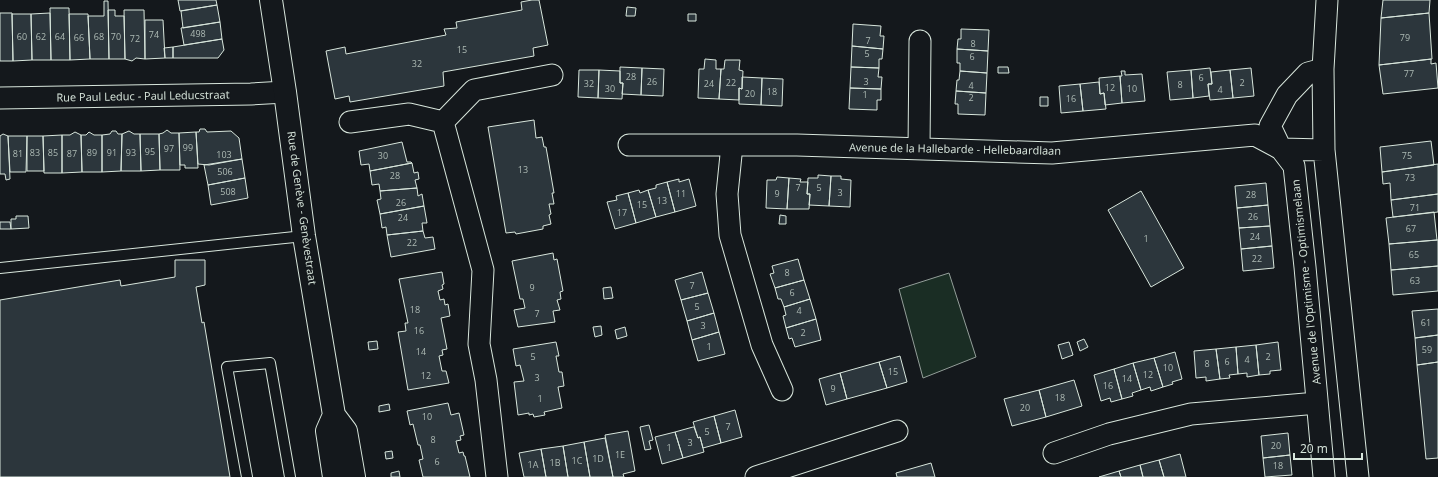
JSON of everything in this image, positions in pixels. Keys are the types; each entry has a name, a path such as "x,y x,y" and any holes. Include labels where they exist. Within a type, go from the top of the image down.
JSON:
{"street":[{"name":"Rue de Genève - Genèvestraat","path":"271,0 304,236 334,415 346,430 354,477"},
{"path":"1327,0 1323,69 1324,150 1358,477"},
{"path":"919,149 920,41"},
{"name":"Avenue de l'Optimisme - Optimismelaan","path":"1323,69 1308,73 1287,95 1270,126 1280,149 1294,166 1324,477"},
{"path":"444,122 474,90 552,76"},
{"name":"Rue Paul Leduc - Paul Leducstraat","path":"0,98 251,94 285,92"},
{"path":"350,122 409,114 444,122"},
{"path":"444,122 483,270 479,344 486,380 497,477"},
{"name":"Avenue de la Hallebarde - Hellebaardlaan","path":"629,145 797,145 1052,153 1255,136 1280,149 1324,150"},
{"path":"732,145 727,194 730,235 762,345 782,390"},
{"path":"1054,453 1109,434 1192,414 1317,403"},
{"name":"Rue de Genève - Genèvestraat","path":"334,415 327,431 334,477"},
{"path":"756,477 897,431"}],"lane":[{"path":"0,268 304,236"},
{"path":"247,477 227,367 270,363 290,477"}],"green space":[{"path":"949,273 976,357 923,378 899,289"}],"building":[{"path":"178,0 216,0 217,5 180,11"},
{"path":"539,0 548,45 533,48 534,56 443,72 444,86 350,102 349,96 335,99 326,51 345,47 346,54 446,35 444,29 457,28 456,22 522,10 521,2"},
{"path":"1383,0 1430,0 1429,13 1381,18"},
{"path":"104,1 108,1 109,59 90,59 88,16 104,16"},
{"path":"217,5 220,22 183,28 181,11"},
{"path":"627,7 636,8 635,16 626,16"},
{"path":"50,8 69,8 70,60 51,60"},
{"path":"108,10 115,10 115,16 124,16 125,59 109,59"},
{"path":"124,10 144,10 145,59 136,58 132,61 125,59"},
{"path":"0,13 12,13 13,61 0,61"},
{"path":"50,13 51,60 32,60 31,14"},
{"path":"1429,13 1432,59 1379,65 1381,18"},
{"path":"12,14 31,14 32,60 13,61"},
{"path":"69,14 88,14 90,59 70,60"},
{"path":"688,14 696,14 696,21 688,21"},
{"path":"145,20 163,20 165,58 145,59"},
{"path":"220,22 222,39 184,45 181,28"},
{"path":"853,24 881,26 880,36 884,36 883,49 852,46"},
{"path":"961,29 989,30 988,51 957,49 958,39 961,39"},
{"path":"222,39 224,50 218,58 173,58 173,47"},
{"path":"852,46 883,49 882,59 879,59 879,68 851,67"},
{"path":"173,47 173,58 165,58 164,48"},
{"path":"957,49 988,51 987,73 960,71 960,63 957,63"},
{"path":"705,59 716,60 716,69 721,69 719,99 698,98 699,69 704,69"},
{"path":"1431,59 1431,64 1436,63 1438,88 1383,94 1379,65"},
{"path":"725,60 740,60 739,70 743,71 742,89 739,88 739,100 719,99 721,69 724,69"},
{"path":"620,67 642,68 641,95 622,94 623,83 620,83"},
{"path":"851,67 879,68 878,77 882,77 881,89 850,88"},
{"path":"998,67 1008,67 1009,73 998,73"},
{"path":"642,68 664,69 663,96 641,95"},
{"path":"1210,68 1212,84 1208,84 1209,96 1193,98 1191,70"},
{"path":"1251,68 1254,96 1233,98 1230,70"},
{"path":"579,70 599,70 598,98 578,97"},
{"path":"599,70 620,71 620,83 623,83 622,99 598,98"},
{"path":"1191,70 1193,98 1170,100 1167,72"},
{"path":"1230,70 1233,98 1210,100 1208,84 1212,84 1211,72"},
{"path":"960,71 987,73 986,93 956,91"},
{"path":"1121,71 1125,71 1125,75 1142,74 1145,101 1122,103"},
{"path":"1120,76 1122,103 1105,105 1104,93 1100,94 1099,78"},
{"path":"742,77 762,78 761,105 739,104 739,88 742,89"},
{"path":"762,78 783,79 782,106 761,105"},
{"path":"1099,82 1100,94 1104,93 1106,109 1083,111 1080,84"},
{"path":"1080,84 1083,111 1061,113 1059,86"},
{"path":"850,88 881,89 881,100 877,100 877,110 849,109"},
{"path":"956,91 986,93 985,115 958,114 958,104 955,104"},
{"path":"1040,97 1048,97 1048,106 1040,106"},
{"path":"534,120 536,138 542,137 544,147 546,147 554,193 552,193 554,204 549,204 551,224 543,226 543,229 516,234 515,232 506,233 488,127"},
{"path":"200,129 205,129 207,132 231,131 239,138 242,159 209,165 198,164 196,132 199,132"},
{"path":"167,130 171,133 179,133 180,170 160,170 159,134"},
{"path":"112,131 122,134 121,171 102,172 102,135 110,134"},
{"path":"129,131 134,134 140,134 141,171 121,171 122,134"},
{"path":"75,132 81,135 82,172 62,173 62,135 70,135"},
{"path":"89,132 94,135 102,135 102,172 82,172 81,135 86,135"},
{"path":"196,132 198,168 185,168 185,165 180,165 179,133"},
{"path":"3,134 8,136 10,179 6,180 5,174 0,174 0,136"},
{"path":"140,134 159,134 160,170 141,171"},
{"path":"62,135 62,173 44,173 43,136"},
{"path":"8,136 27,136 26,172 10,172"},
{"path":"27,136 43,136 44,171 27,171"},
{"path":"1431,141 1434,165 1382,172 1380,147"},
{"path":"402,142 407,162 412,163 370,171 369,164 361,165 359,151"},
{"path":"242,159 245,178 208,185 204,165"},
{"path":"412,163 414,173 418,172 419,179 415,180 417,188 380,191 379,184 372,185 370,171"},
{"path":"1438,164 1438,194 1391,200 1390,183 1383,184 1382,172"},
{"path":"818,175 831,176 829,206 809,205 810,194 807,194 808,178 818,178"},
{"path":"831,176 841,176 841,179 851,180 850,207 829,206"},
{"path":"777,177 789,178 787,209 766,208 767,180 776,180"},
{"path":"245,178 248,198 211,205 208,185"},
{"path":"789,178 801,179 800,182 808,182 807,194 810,194 809,209 787,209"},
{"path":"679,179 679,182 689,179 696,206 675,212 667,182"},
{"path":"667,182 675,212 656,217 648,190 656,188 656,185"},
{"path":"1266,183 1268,205 1237,208 1235,186"},
{"path":"417,188 418,196 422,194 424,206 380,214 377,200 381,199 380,191"},
{"path":"639,190 640,193 648,190 656,217 636,223 628,193"},
{"path":"1141,191 1184,268 1151,287 1108,210"},
{"path":"628,193 636,223 615,229 607,202 617,200 616,196"},
{"path":"1438,194 1438,212 1393,217 1391,200"},
{"path":"1268,205 1270,226 1239,228 1237,208"},
{"path":"424,206 427,223 422,223 423,231 387,235 386,227 382,228 380,214"},
{"path":"1434,212 1437,240 1389,244 1386,218"},
{"path":"780,215 786,216 786,224 779,224"},
{"path":"16,216 28,216 29,228 11,229 11,219 16,219"},
{"path":"0,222 10,222 11,229 0,229"},
{"path":"1270,226 1272,246 1241,249 1239,228"},
{"path":"423,231 425,238 433,237 435,249 391,257 387,235"},
{"path":"1438,240 1438,266 1391,270 1389,244"},
{"path":"1272,246 1274,268 1243,271 1241,249"},
{"path":"553,253 554,260 557,259 563,291 560,292 561,299 557,300 560,310 553,311 555,322 518,327 514,310 525,308 523,299 520,299 512,261"},
{"path":"798,259 804,280 775,288 770,274 774,273 772,266"},
{"path":"175,260 205,260 205,285 196,287 202,323 204,322 230,477 0,477 0,300 120,280 121,286 175,277"},
{"path":"1438,266 1438,291 1393,295 1391,270"},
{"path":"442,272 444,284 442,285 443,289 438,291 440,300 444,299 445,305 448,304 450,316 441,318 447,349 442,350 443,355 439,356 442,371 446,371 449,383 408,390 398,332 406,331 405,323 408,323 399,279"},
{"path":"702,272 708,293 681,300 675,280"},
{"path":"804,280 810,299 784,307 781,299 778,299 775,288"},
{"path":"611,287 613,298 604,299 603,288"},
{"path":"708,293 714,313 687,321 681,300"},
{"path":"810,299 816,319 786,328 783,316 786,315 784,307"},
{"path":"1438,309 1438,335 1415,338 1412,311"},
{"path":"714,313 719,332 692,340 687,321"},
{"path":"816,319 821,340 795,347 792,338 789,339 786,328"},
{"path":"601,326 602,335 595,337 593,327"},
{"path":"625,327 627,336 617,339 615,330"},
{"path":"719,332 725,354 698,361 692,340"},
{"path":"1438,335 1438,362 1417,365 1415,338"},
{"path":"1084,339 1088,347 1080,351 1077,342"},
{"path":"377,341 378,349 369,350 368,342"},
{"path":"556,342 559,356 556,356 559,372 562,372 564,386 558,387 562,408 544,412 545,415 534,417 533,414 529,415 529,413 518,415 514,382 524,381 520,365 516,366 513,349"},
{"path":"1069,342 1073,355 1062,359 1058,345"},
{"path":"1278,342 1281,370 1270,371 1270,374 1259,375 1256,345"},
{"path":"1256,345 1259,375 1247,377 1247,373 1238,374 1236,347"},
{"path":"1236,347 1238,374 1229,375 1230,378 1220,379 1216,349"},
{"path":"1216,349 1220,379 1206,381 1206,377 1196,378 1194,351"},
{"path":"1175,352 1182,379 1163,387 1154,358"},
{"path":"900,356 907,382 887,388 879,362"},
{"path":"1154,358 1163,387 1151,391 1150,387 1141,390 1133,363"},
{"path":"879,362 887,388 847,399 840,373"},
{"path":"1438,362 1438,458 1426,459 1417,365"},
{"path":"1133,363 1141,390 1132,393 1133,396 1122,399 1114,369"},
{"path":"1114,369 1122,399 1111,402 1110,398 1101,401 1094,375"},
{"path":"840,373 847,399 826,405 819,379"},
{"path":"1074,380 1082,406 1046,417 1039,390"},
{"path":"1039,390 1046,417 1012,426 1004,399"},
{"path":"448,403 451,415 459,413 464,435 460,436 461,440 456,441 459,453 463,452 465,456 470,477 423,477 419,460 423,459 420,445 418,445 413,424 410,425 407,411"},
{"path":"389,404 390,410 379,412 379,406"},
{"path":"735,410 742,437 721,443 714,416"},
{"path":"714,416 721,443 703,448 693,422"},
{"path":"649,425 653,440 649,441 651,449 645,450 640,427"},
{"path":"694,427 698,438 700,437 704,452 683,458 675,432"},
{"path":"628,431 635,471 623,474 624,477 613,477 605,435"},
{"path":"675,432 683,458 662,464 655,437"},
{"path":"1288,433 1290,455 1263,458 1261,436"},
{"path":"605,438 613,477 590,477 584,442"},
{"path":"584,442 590,477 568,477 563,446"},
{"path":"563,446 568,477 546,477 541,449"},
{"path":"541,449 546,477 524,477 519,453"},
{"path":"392,451 393,458 386,459 385,452"},
{"path":"1180,454 1186,477 1164,477 1159,460"},
{"path":"1290,455 1292,475 1265,477 1263,458"},
{"path":"1159,460 1164,477 1143,477 1140,465"},
{"path":"931,463 935,477 897,477 896,473"},
{"path":"1140,465 1143,477 1121,477 1119,471"},
{"path":"399,471 400,477 391,477 391,473"},
{"path":"1119,471 1121,477 1099,477"}]}
